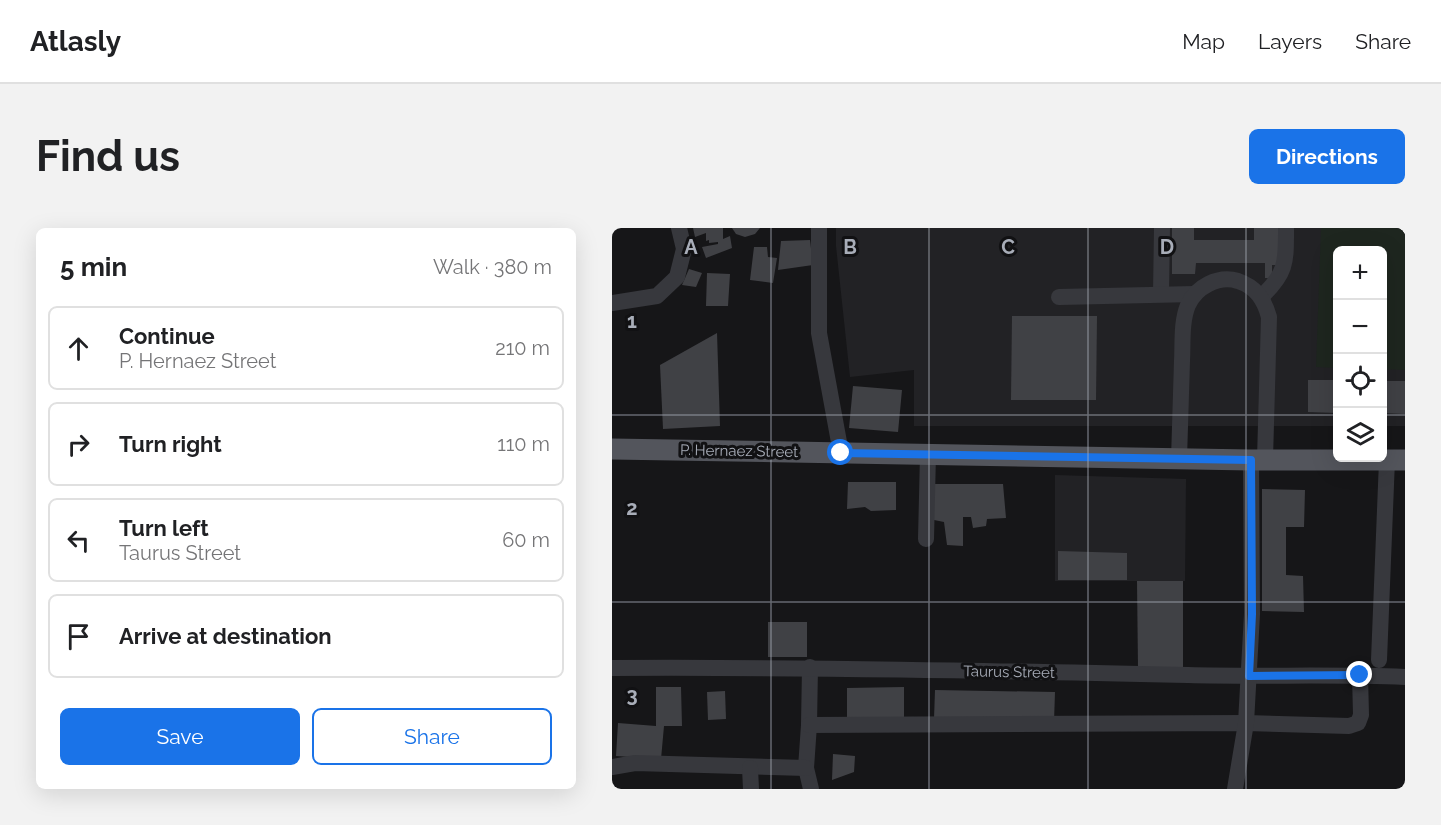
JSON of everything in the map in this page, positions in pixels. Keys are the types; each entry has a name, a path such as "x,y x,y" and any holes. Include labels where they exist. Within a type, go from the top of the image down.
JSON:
{"main road":[{"name":"P. Hernaez Street","path":"612,449 1179,459 1396,460"}],"street":[{"path":"612,303 657,296 677,277 684,249 679,228"},
{"path":"819,228 819,333 841,453"},
{"path":"1161,294 1162,228"},
{"path":"1261,297 1276,284 1283,272 1286,228"},
{"path":"1179,459 1183,328 1188,306 1195,294 1206,285 1219,280 1233,280 1246,284 1258,292 1269,317 1258,459 1246,723 1235,789"},
{"path":"1059,297 1195,294"},
{"path":"926,539 928,454"},
{"path":"1379,660 1396,460"},
{"name":"Taurus Street","path":"612,668 810,668 1405,677"},
{"path":"810,668 806,768 810,789"},
{"path":"809,725 1246,723 1349,726 1358,723 1361,715 1360,675"},
{"path":"612,767 635,763 806,768"},
{"path":"750,768 751,789"}],"shaded area":[{"path":"836,228 1405,228 1405,426 1387,426 1387,246 1333,246 1333,426 914,426 914,370 850,377"},
{"path":"1321,228 1405,228 1405,370 1387,369 1387,246 1333,246 1333,368 1316,367"},
{"path":"1055,475 1186,479 1185,581 1055,581"}],"building":[{"path":"693,228 723,228 723,239 730,236 732,248 706,258 702,247 718,244 718,242 706,241 706,233 695,237"},
{"path":"732,228 760,228 755,234 745,237 736,234"},
{"path":"1172,228 1194,228 1194,240 1254,240 1254,228 1280,228 1280,265 1272,265 1272,278 1265,278 1265,263 1196,263 1195,274 1172,274"},
{"path":"810,240 813,265 778,270 781,241"},
{"path":"754,247 767,247 768,257 777,258 773,283 750,280"},
{"path":"689,269 702,273 696,287 682,285"},
{"path":"707,273 730,274 728,306 706,306"},
{"path":"1012,316 1097,316 1096,400 1011,400"},
{"path":"717,333 720,426 663,429 660,365"},
{"path":"1308,380 1333,380 1333,413 1308,412"},
{"path":"1387,381 1405,381 1405,414 1387,413"},
{"path":"853,386 902,390 898,432 849,428"},
{"path":"848,482 896,482 896,510 871,511 865,507 847,509"},
{"path":"933,484 1003,484 1006,518 987,519 986,526 973,528 971,517 963,517 963,546 947,545 944,522 934,520"},
{"path":"1262,489 1305,490 1304,527 1286,527 1286,575 1303,576 1304,612 1262,611"},
{"path":"1058,551 1127,553 1127,580 1058,580"},
{"path":"1137,581 1183,581 1183,668 1138,668"},
{"path":"768,622 807,622 807,657 768,657"},
{"path":"656,687 681,687 682,726 664,726 661,759 616,756 618,723 656,726"},
{"path":"904,687 904,718 847,719 847,688"},
{"path":"935,690 1055,692 1054,722 934,719"},
{"path":"725,691 726,719 708,720 707,692"},
{"path":"833,754 855,756 854,772 832,780"}],"route":[{"path":"841,453 1251,460 1253,552 1249,676 1360,675"}]}
